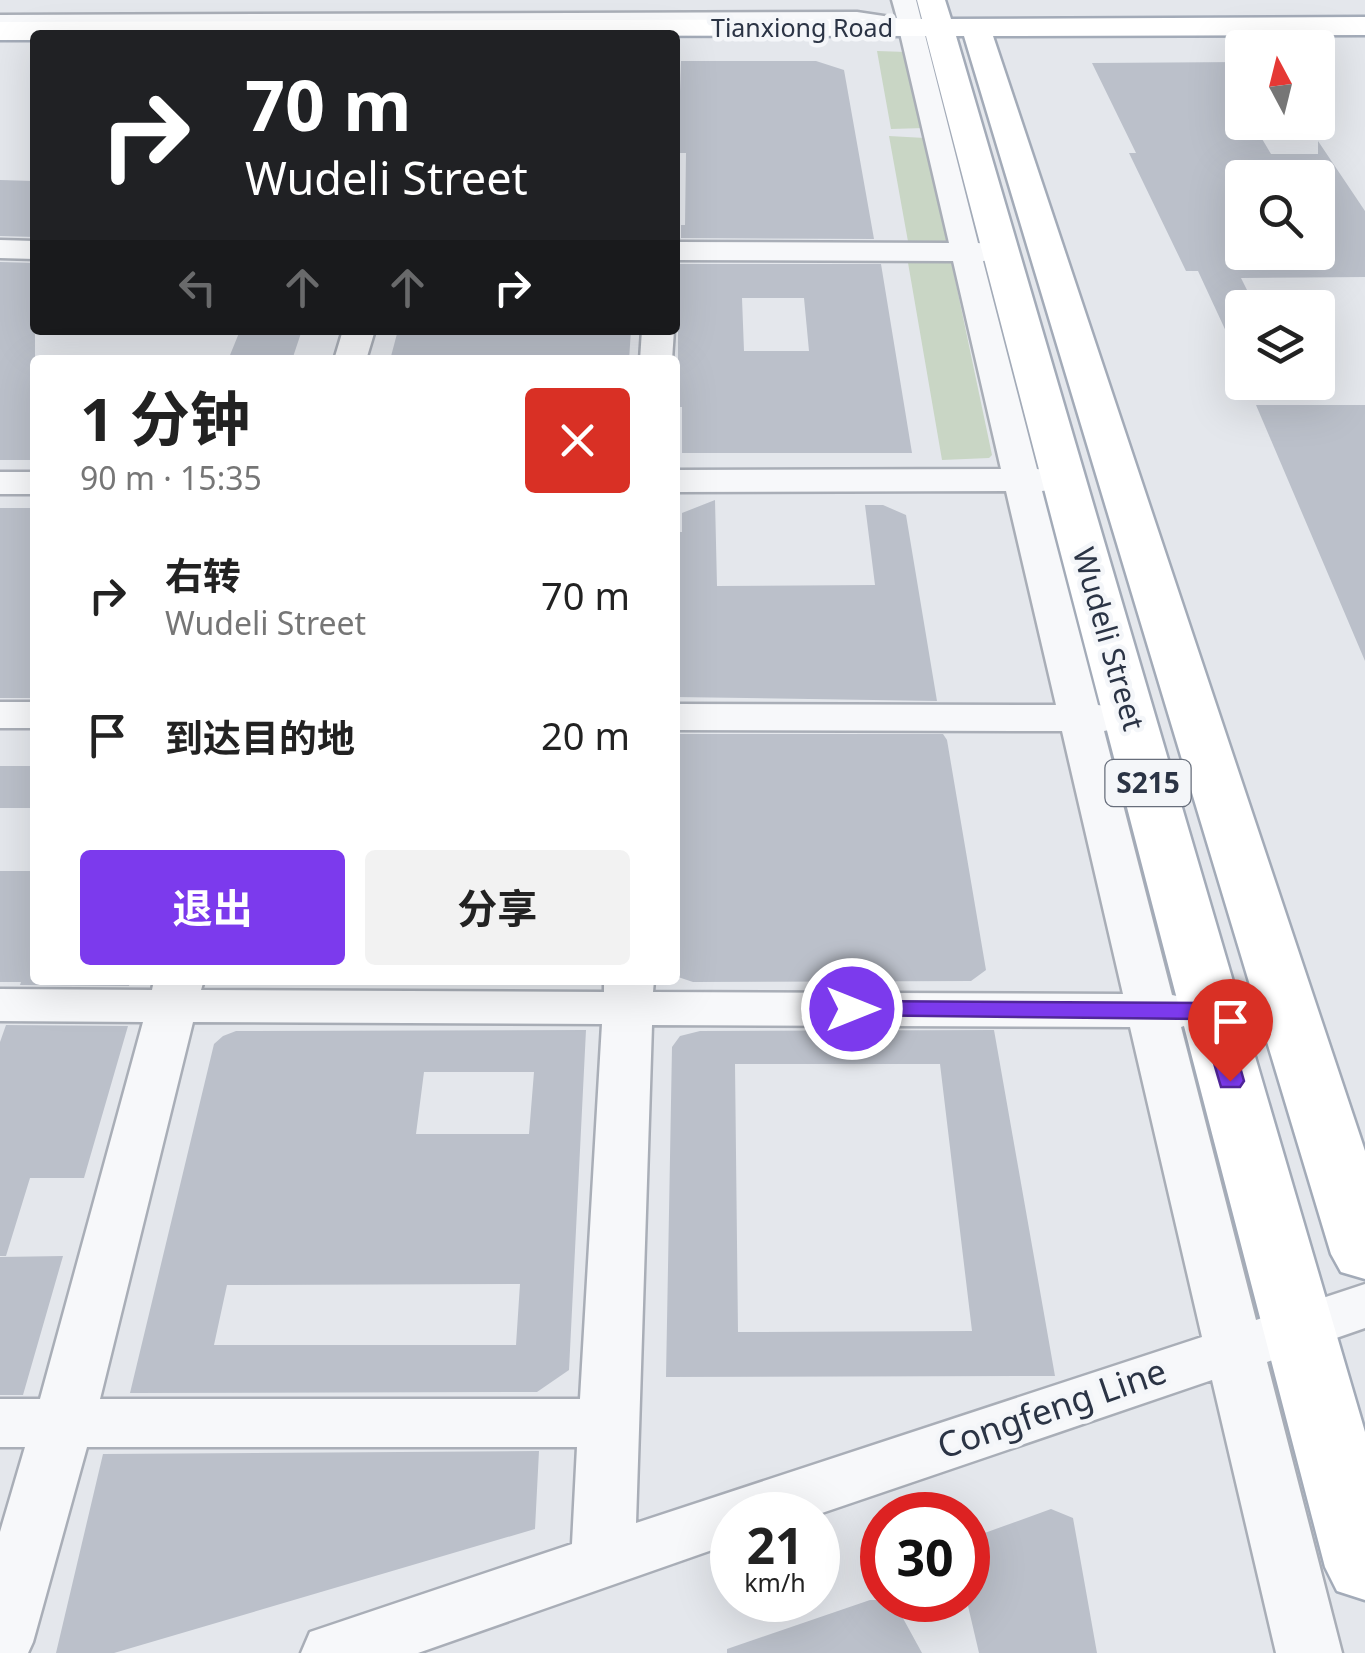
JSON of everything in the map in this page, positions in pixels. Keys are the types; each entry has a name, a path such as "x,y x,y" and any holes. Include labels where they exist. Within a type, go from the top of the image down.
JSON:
{"main road":[{"name":"Tianxiong Road","path":"680,31 940,20"},
{"name":"Tianxiong Road","path":"1,28 940,20 1365,29"},
{"name":"Wudeli Street","path":"940,20 983,252 1105,718 1211,1011 1365,1567"},
{"name":"Wudeli Street","path":"940,20 1365,1254"},
{"path":"1,28 30,36"}],"street":[{"path":"1,28 21,0"},
{"path":"680,45 862,44 940,20"},
{"path":"0,51 30,50"},
{"path":"0,250 30,250"},
{"path":"680,251 983,252"},
{"path":"680,481 1043,480"},
{"path":"0,483 30,482"},
{"path":"0,715 30,715"},
{"path":"680,716 1105,718 1151,1010 1309,1653"},
{"path":"0,1005 176,993 628,994 1211,1011"},
{"path":"0,1642 63,1423 176,993"},
{"path":"602,1562 628,994"},
{"name":"Congfeng Line","path":"807,1492 1365,1306"},
{"path":"0,1423 609,1424"},
{"name":"Congfeng Line","path":"334,1653 710,1525"}],"green space":[{"path":"877,51 907,52 924,128 891,129"},
{"path":"889,136 925,138 947,243 909,247"},
{"path":"907,257 951,260 992,455 989,458 942,460"}],"building":[{"path":"681,61 816,61 844,70 874,239 681,238 681,225 685,225 686,153 680,153"},
{"path":"1225,62 1225,140 1263,140 1271,154 1318,154 1318,141 1331,160 1225,160 1225,270 1335,270 1335,166 1365,211 1365,277 1241,278 1247,290 1225,290 1225,329 1198,271 1186,271 1129,153 1136,153 1092,63"},
{"path":"0,180 30,181 30,237 0,236"},
{"path":"0,262 30,263 30,335 35,335 35,355 30,355 30,460 0,460"},
{"path":"680,264 881,264 912,453 682,453 678,355","holes":["742,298 804,298 809,351 744,351"]},
{"path":"238,335 300,335 294,355 230,355"},
{"path":"397,335 631,335 629,355 391,355"},
{"path":"1256,405 1365,405 1365,661 1337,595"},
{"path":"715,500 717,586 875,585 865,505 883,505 906,515 937,701 680,697 682,513"},
{"path":"0,508 30,508 30,698 0,698"},
{"path":"680,734 943,734 986,970 971,981 693,982 680,978"},
{"path":"0,766 30,766 30,808 0,808"},
{"path":"0,871 30,871 30,985 129,985 129,986 20,985 21,982 0,982"},
{"path":"6,1025 128,1026 84,1178 30,1178 6,1256 0,1256 0,1042"},
{"path":"586,1030 569,1370 537,1392 130,1393 214,1044 236,1031","holes":["424,1072 534,1072 529,1134 416,1134","520,1284 516,1345 214,1345 227,1285"]},
{"path":"994,1030 1055,1376 666,1377 672,1047 680,1036 700,1031","holes":["735,1064 940,1064 972,1331 738,1332"]},
{"path":"63,1256 23,1395 0,1395 0,1257"},
{"path":"539,1451 535,1529 114,1653 56,1653 103,1454"},
{"path":"1051,1509 1073,1518 1097,1653 979,1653 972,1622 990,1622 990,1531"},
{"path":"860,1603 860,1622 905,1622 922,1653 727,1653 727,1649 806,1622 840,1622 840,1610"}],"route":[{"path":"852,1009 1211,1011 1230,1081"}]}
